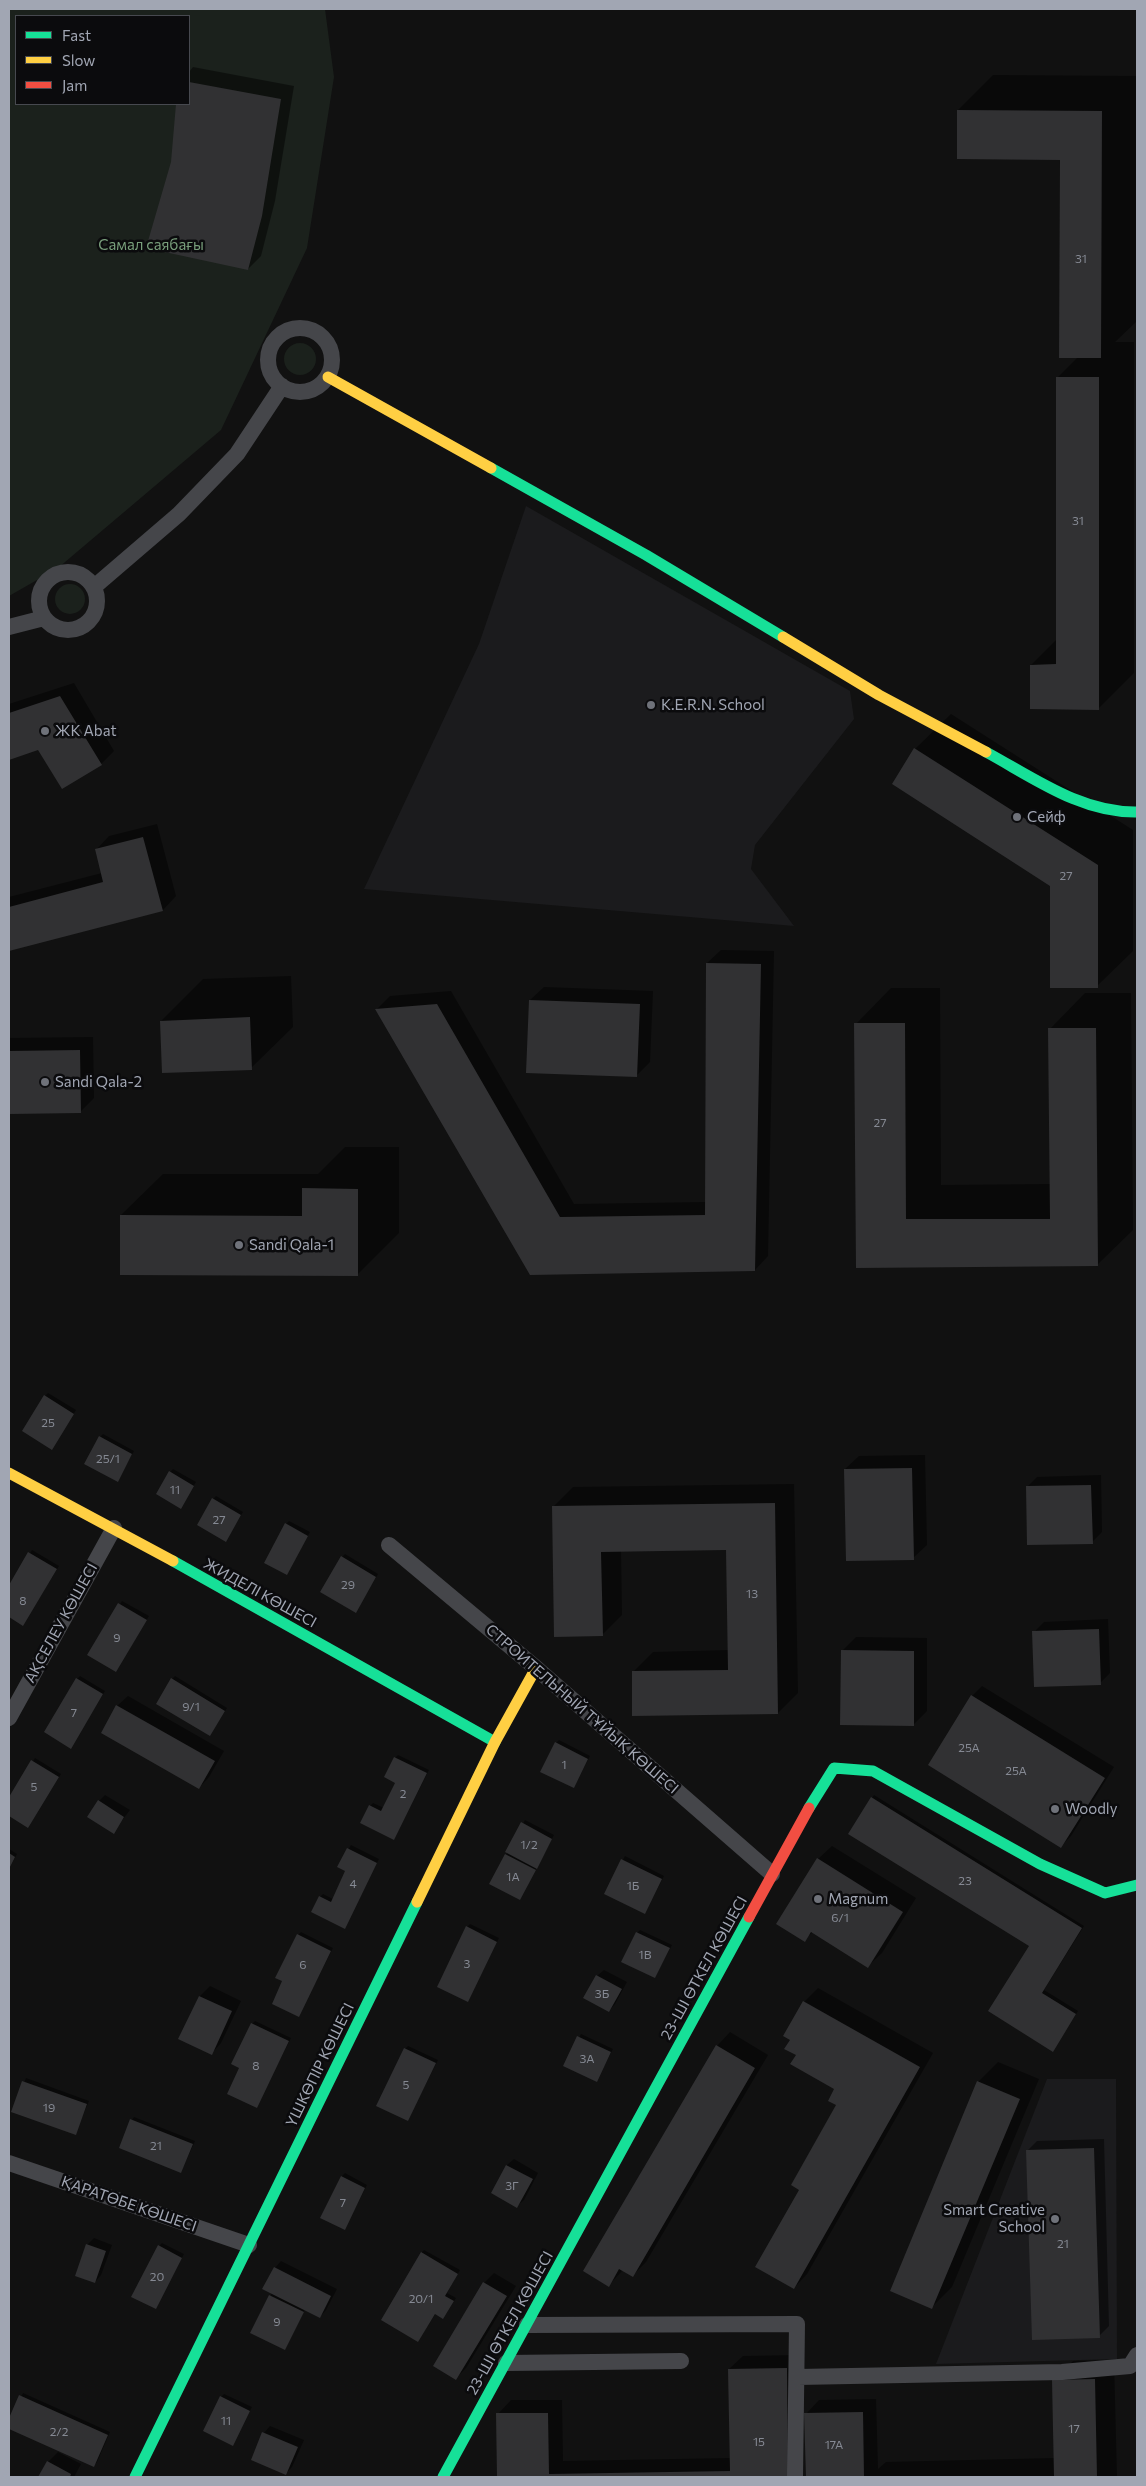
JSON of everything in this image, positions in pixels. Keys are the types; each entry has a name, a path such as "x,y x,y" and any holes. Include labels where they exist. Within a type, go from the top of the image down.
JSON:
{"street":[{"path":"302,328 312,330 322,336 332,355 332,367 328,377 320,386 310,391 299,392 282,386 272,375 269,364 269,353 277,338 290,329 302,328"},
{"path":"328,377 646,555 879,695 1079,802 1096,809 1115,813 1137,812"},
{"path":"94,587 179,514 237,454 282,386"},
{"path":"68,571 83,575 94,587 97,601 93,615 83,626 69,630 55,627 44,618 38,603 42,587 52,575 68,571"},
{"path":"9,627 44,618"},
{"name":"ЖИДЕЛІ КӨШЕСІ","path":"9,1473 114,1528 495,1742"},
{"name":"АҚСЕЛЕУ КӨШЕСІ","path":"9,1718 114,1528"},
{"name":"СТРОИТЕЛЬНЫЙ ТҰЙЫҚ КӨШЕСІ","path":"389,1545 536,1668 772,1874"},
{"name":"ҮШКӨПІР КӨШЕСІ","path":"135,2477 495,1742 536,1668"},
{"name":"23-ШІ ӨТКЕЛ КӨШЕСІ","path":"443,2477 772,1874 834,1768 873,1771 1040,1864 1105,1893 1137,1885"},
{"name":"ҚАРАТӨБЕ КӨШЕСІ","path":"9,2163 248,2245"},
{"path":"526,2325 797,2324 798,2378 795,2477"},
{"path":"798,2378 1062,2372 1130,2366 1137,2355"},
{"path":"506,2363 681,2361"}],"shaded area":[{"name":"K.E.R.N. School","path":"526,506 850,691 854,719 755,845 751,869 794,926 364,889 479,644"},
{"name":"Smart Creative School","path":"1047,2079 1116,2079 1117,2359 936,2364"}],"green space":[{"name":"Самал саябағы","path":"9,9 325,9 334,77 307,248 221,430 58,568 9,596"},
{"path":"300,343 306,344 311,348 315,353 315,365 311,370 306,374 300,375 294,374 289,370 285,365 284,359 285,353 289,348 294,344"},
{"path":"70,584 81,588 85,599 81,610 70,614 59,610 55,599 59,588"}],"building":[{"path":"190,82 281,99 262,216 248,270 146,248 171,162 176,105 190,105"},
{"path":"957,110 1102,111 1101,358 1059,358 1060,160 957,159"},
{"path":"1056,377 1099,377 1099,710 1030,709 1030,665 1056,664"},
{"name":"ЖК Abat","path":"60,696 102,765 62,789 38,750 9,760 9,713"},
{"path":"914,748 1098,865 1098,988 1050,988 1050,886 892,784"},
{"path":"143,837 163,911 9,951 9,907 103,882 95,849"},
{"path":"706,963 761,964 755,1271 530,1275 375,1009 437,1004 560,1217 705,1215"},
{"path":"529,1000 640,1004 637,1077 526,1073"},
{"path":"250,1017 252,1070 162,1073 160,1021"},
{"path":"854,1023 905,1023 906,1219 1050,1219 1048,1028 1096,1028 1098,1266 856,1268"},
{"name":"Sandi Qala-2","path":"80,1050 81,1113 9,1114 9,1051"},
{"name":"Sandi Qala-1","path":"302,1188 358,1189 358,1276 120,1275 120,1215 302,1216"},
{"path":"44,1395 74,1414 52,1450 22,1431"},
{"path":"99,1436 132,1454 118,1482 84,1464"},
{"path":"912,1468 914,1560 846,1561 844,1469"},
{"path":"169,1471 194,1486 181,1509 156,1494"},
{"path":"1091,1485 1093,1544 1027,1545 1026,1486"},
{"path":"212,1498 241,1515 226,1542 197,1525"},
{"path":"775,1503 778,1714 632,1716 632,1671 728,1670 726,1550 601,1552 603,1636 554,1637 552,1506"},
{"path":"285,1523 308,1536 287,1575 264,1563"},
{"path":"28,1552 57,1569 23,1626 9,1617 9,1585"},
{"path":"341,1556 376,1577 356,1613 320,1592"},
{"path":"118,1603 147,1620 116,1672 87,1655"},
{"path":"1099,1629 1101,1685 1034,1687 1032,1631"},
{"path":"841,1650 914,1651 914,1726 840,1725"},
{"path":"76,1678 103,1694 71,1749 44,1732"},
{"path":"171,1678 225,1711 210,1736 156,1704"},
{"path":"971,1695 1105,1778 1061,1848 928,1765"},
{"path":"116,1705 215,1761 199,1789 101,1733"},
{"path":"555,1742 588,1759 574,1788 540,1772"},
{"path":"394,1757 427,1773 394,1840 360,1823 369,1805 381,1811 395,1783 384,1777"},
{"path":"31,1760 59,1777 28,1828 9,1816 9,1797"},
{"path":"871,1797 1082,1928 1042,1993 1076,2014 1053,2052 988,2011 1029,1946 848,1834"},
{"path":"98,1800 124,1817 114,1834 87,1817"},
{"path":"521,1822 552,1839 537,1869 505,1852"},
{"path":"347,1848 377,1863 345,1929 311,1912 319,1896 331,1902 345,1871 337,1867"},
{"path":"9,1853 15,1857 9,1869"},
{"path":"505,1854 536,1870 520,1900 489,1884"},
{"path":"817,1858 903,1912 868,1968 811,1932 805,1942 776,1924"},
{"path":"621,1859 662,1879 645,1914 604,1894"},
{"path":"466,1926 497,1942 468,2002 437,1987"},
{"path":"636,1932 670,1948 655,1978 621,1962"},
{"path":"297,1934 331,1951 299,2017 272,2004 282,1981 275,1978"},
{"path":"596,1975 622,1989 609,2012 583,1998"},
{"path":"199,1996 232,2011 212,2055 178,2039"},
{"path":"803,2001 920,2067 794,2289 755,2267 799,2190 791,2185 836,2105 828,2101 834,2089 790,2064 796,2055 784,2049 790,2040 783,2036"},
{"path":"251,2023 289,2041 257,2108 227,2094 239,2068 231,2064"},
{"path":"577,2036 611,2052 597,2082 563,2066"},
{"path":"716,2045 755,2068 633,2277 619,2269 609,2287 583,2271"},
{"path":"404,2048 436,2063 408,2121 376,2106"},
{"path":"22,2081 87,2104 76,2135 11,2112"},
{"path":"977,2081 1020,2099 932,2309 890,2291"},
{"path":"130,2119 193,2144 181,2173 119,2148"},
{"path":"1094,2148 1100,2338 1032,2340 1026,2150"},
{"path":"506,2165 533,2179 517,2208 491,2193"},
{"path":"341,2176 365,2188 345,2230 320,2218"},
{"path":"86,2244 106,2251 95,2283 75,2276"},
{"path":"158,2245 182,2258 156,2309 131,2297"},
{"path":"421,2252 458,2274 445,2296 454,2301 443,2319 435,2314 418,2342 381,2320"},
{"path":"274,2267 331,2296 320,2318 262,2289"},
{"path":"483,2282 507,2296 456,2380 433,2366"},
{"path":"269,2295 304,2312 285,2350 250,2333"},
{"path":"787,2368 788,2477 497,2477 496,2413 548,2413 549,2474 730,2471 728,2369"},
{"path":"1095,2379 1097,2477 1054,2477 1052,2380"},
{"path":"19,2395 108,2435 94,2467 9,2429 9,2418"},
{"path":"220,2396 250,2411 233,2446 203,2431"},
{"path":"863,2412 864,2477 806,2477 804,2413"},
{"path":"262,2432 298,2447 286,2475 251,2460"},
{"path":"47,2461 71,2474 70,2477 38,2477"}],"traffic: fast":[{"path":"491,468 646,555 783,637"},
{"path":"986,752 1040,783 1077,800 1116,811 1137,812"},
{"path":"173,1561 495,1742"},
{"path":"809,1808 834,1768 873,1771 1040,1864 1105,1893 1137,1885"},
{"path":"135,2477 417,1902"},
{"path":"443,2477 749,1917"}],"traffic: slow":[{"path":"328,377 491,468"},
{"path":"783,637 879,695 986,752"},
{"path":"9,1473 173,1561"},
{"path":"417,1902 495,1742 536,1668"}],"traffic: jam":[{"path":"749,1917 809,1808"}],"place":[{"name":"K.E.R.N. School","path":"651,705"},
{"name":"ЖК Abat","path":"45,731"},
{"name":"Сейф","path":"1017,817"},
{"name":"Sandi Qala-2","path":"45,1082"},
{"name":"Sandi Qala-1","path":"239,1245"},
{"name":"Woodly","path":"1055,1809"},
{"name":"Magnum","path":"818,1899"},
{"name":"Smart Creative School","path":"1055,2219"}]}
